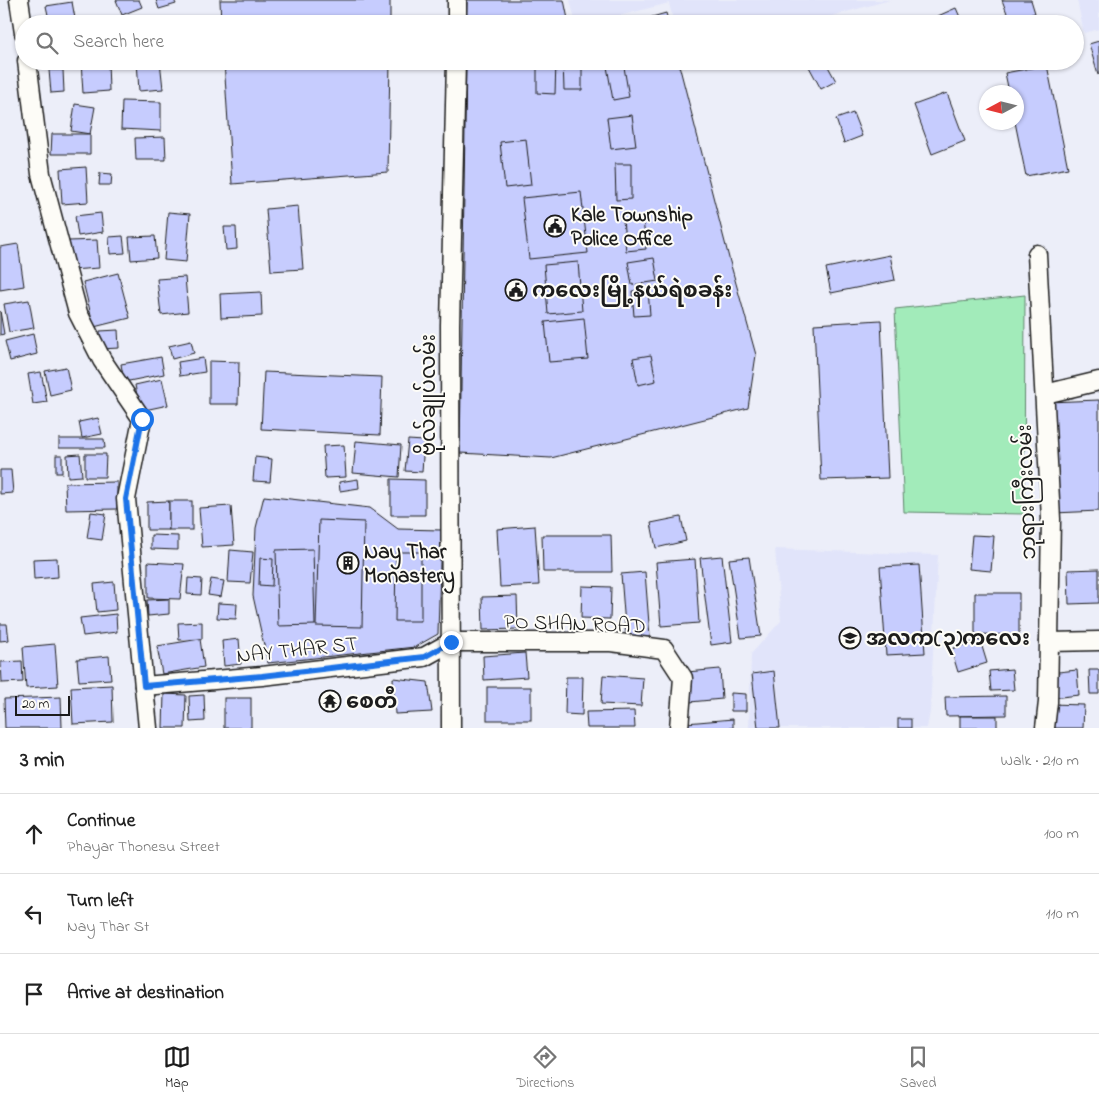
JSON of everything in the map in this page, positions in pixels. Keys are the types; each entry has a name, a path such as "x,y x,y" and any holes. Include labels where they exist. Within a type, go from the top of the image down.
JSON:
{"street":[{"path":"457,0 457,15"},
{"path":"23,2 23,15"},
{"path":"28,70 41,174 78,313 102,360 142,419 126,499 148,728"},
{"name":"ဗိုလ်ချုပ်လမ်း","path":"451,728 450,325 456,70"},
{"name":"ဘုရားကြီးလမ်း","path":"1037,254 1051,519 1048,702 1045,728"},
{"path":"1045,394 1099,381"},
{"path":"1049,642 1099,641"},
{"name":"NAY THAR ST","path":"144,686 262,676 424,657 451,642"},
{"name":"PO SHAN ROAD","path":"451,642 611,642 664,649 682,678 679,728"}],"shaded area":[{"path":"570,0 890,0 835,15 672,15 669,3 623,15 574,15"},
{"path":"1077,0 1099,0 1099,29 1084,33 1084,15 1080,15"},
{"name":"အလက(၃)ကလေး","path":"775,549 938,555 930,712 927,728 749,728 751,654 781,621"}],"green space":[{"path":"1025,295 1024,514 904,512 895,309"}],"building":[{"path":"116,0 139,0 142,7 122,15"},
{"path":"156,0 174,0 176,4 159,9"},
{"path":"220,0 390,0 390,15 221,15"},
{"path":"467,0 564,0 567,15 466,15"},
{"path":"1002,0 1031,0 1035,13 1029,15 1008,15"},
{"path":"72,2 74,15 48,15 46,6"},
{"path":"956,8 959,15 940,15"},
{"path":"1099,41 1099,74 1098,75 1089,44"},
{"path":"49,70 63,70 64,92 51,93"},
{"path":"82,70 108,70 109,91 83,93"},
{"path":"138,70 161,70 163,89 139,91"},
{"path":"225,70 390,70 388,172 232,184"},
{"path":"466,70 680,70 756,355 748,408 551,458 460,453"},
{"path":"537,70 556,70 555,94 537,93"},
{"path":"563,70 582,70 582,90 564,90"},
{"path":"608,70 624,70 629,97 613,100"},
{"path":"811,70 830,70 836,81 821,89"},
{"path":"1021,70 1048,70 1068,168 1026,176 1017,130 1024,130 1024,85 1008,85 1005,73"},
{"path":"947,93 965,141 932,154 914,105"},
{"path":"122,101 161,102 161,131 121,129"},
{"path":"75,104 95,107 90,134 71,131"},
{"path":"853,113 862,136 844,143 836,119"},
{"path":"632,115 636,146 611,149 607,118"},
{"path":"52,134 90,134 90,154 51,154"},
{"path":"165,137 166,160 136,160 135,138"},
{"path":"526,139 531,185 505,188 500,142"},
{"path":"615,164 631,164 631,199 616,200"},
{"path":"86,167 88,202 62,204 60,169"},
{"path":"100,173 112,174 111,185 99,185"},
{"name":"Kale Township Police Office","path":"581,192 588,253 529,259 522,198"},
{"path":"298,206 303,269 271,271 266,209"},
{"path":"168,212 190,214 186,262 164,260"},
{"path":"101,213 103,232 78,236 75,216"},
{"path":"643,219 646,249 626,251 623,220"},
{"path":"224,227 236,227 237,249 226,250"},
{"path":"123,236 125,253 110,254 109,237"},
{"path":"155,236 157,258 131,260 129,237"},
{"path":"97,240 99,268 71,270 69,241"},
{"path":"18,244 24,286 0,290 0,247"},
{"path":"890,255 895,280 831,293 826,268"},
{"path":"654,258 658,281 632,285 628,262"},
{"path":"578,262 582,311 548,314 544,265"},
{"path":"118,273 130,318 94,327 83,282"},
{"path":"185,277 188,312 161,315 157,279"},
{"path":"648,290 650,315 634,316 632,291"},
{"path":"261,292 262,316 221,318 220,294"},
{"path":"29,300 34,328 9,332 4,304"},
{"path":"0,311 4,334 0,335"},
{"path":"584,318 588,359 549,362 545,322"},
{"path":"881,320 888,478 821,480 814,324"},
{"path":"118,330 119,348 101,349 100,331"},
{"path":"33,334 37,354 10,361 5,341"},
{"path":"191,341 194,353 172,359 169,346"},
{"path":"651,355 656,381 638,385 633,358"},
{"path":"161,357 164,374 124,382 121,364"},
{"path":"203,358 205,372 180,376 178,362"},
{"path":"209,361 239,362 238,404 209,404"},
{"path":"66,367 71,390 50,395 45,371"},
{"path":"41,372 47,402 33,404 28,374"},
{"path":"264,372 382,377 380,435 261,429"},
{"path":"162,379 168,405 140,411 135,385"},
{"path":"1099,400 1099,511 1054,513 1049,402"},
{"path":"98,418 102,434 82,438 79,422"},
{"path":"59,439 104,439 105,448 59,448"},
{"path":"408,440 424,441 422,472 405,471"},
{"path":"356,441 401,445 399,477 353,473"},
{"path":"344,445 346,477 325,478 323,446"},
{"path":"80,454 82,476 68,477 67,455"},
{"path":"85,454 106,454 105,477 85,477"},
{"path":"56,455 62,455 62,473 56,473"},
{"path":"255,457 272,459 270,482 253,481"},
{"path":"0,470 11,470 13,493 0,494"},
{"path":"358,479 359,488 340,491 339,482"},
{"path":"391,479 425,480 425,515 391,515"},
{"path":"117,482 117,509 66,510 65,483"},
{"name":"Nay Thar Monastery","path":"264,496 370,508 398,529 441,530 438,634 415,647 268,663 253,596 256,528"},
{"path":"169,501 169,530 147,530 147,502"},
{"path":"169,501 192,501 192,530 169,530"},
{"path":"231,506 234,545 202,547 199,508"},
{"path":"91,512 106,514 102,540 87,538"},
{"path":"681,517 686,541 656,548 651,523"},
{"path":"319,520 364,522 362,627 316,626"},
{"path":"535,526 539,585 500,587 497,529"},
{"path":"151,535 178,536 178,550 151,549"},
{"path":"542,535 611,535 612,572 543,572"},
{"path":"972,535 994,536 991,571 969,569"},
{"path":"313,549 315,625 278,626 276,550"},
{"path":"230,550 253,552 250,583 228,582"},
{"path":"396,552 421,552 421,621 395,621"},
{"path":"722,556 732,642 711,645 700,558"},
{"path":"749,557 761,636 741,638 729,559"},
{"path":"57,558 58,577 34,579 33,559"},
{"path":"260,558 273,559 272,586 259,585"},
{"path":"695,559 699,623 661,626 656,562"},
{"path":"148,562 184,564 180,599 148,598"},
{"path":"919,565 925,653 886,655 880,567"},
{"path":"1099,569 1099,603 1069,604 1068,570"},
{"path":"645,572 650,637 626,639 621,574"},
{"path":"188,578 202,579 201,595 187,594"},
{"path":"211,579 224,581 221,597 208,595"},
{"path":"114,582 116,610 97,612 94,584"},
{"path":"582,586 611,587 610,619 581,618"},
{"path":"975,593 1019,593 1019,635 975,634"},
{"path":"517,596 518,629 483,630 482,597"},
{"path":"169,599 169,614 148,616 147,600"},
{"path":"218,603 237,604 236,619 217,618"},
{"path":"116,614 117,632 83,636 80,618"},
{"path":"202,622 202,639 179,640 178,623"},
{"path":"0,624 7,624 9,640 0,641"},
{"path":"200,639 204,667 162,674 157,646"},
{"path":"239,639 241,664 224,666 222,641"},
{"path":"980,640 987,663 958,672 951,649"},
{"path":"55,644 58,686 26,688 23,647"},
{"path":"525,653 527,677 484,680 483,656"},
{"path":"109,656 111,679 79,681 77,659"},
{"path":"22,661 23,682 2,683 1,662"},
{"path":"720,669 722,699 690,702 687,672"},
{"path":"1012,669 1014,690 991,691 989,671"},
{"path":"1077,670 1079,695 1052,698 1049,673"},
{"path":"1089,670 1099,670 1099,694 1090,694"},
{"path":"774,671 780,728 758,728 752,674"},
{"path":"603,675 643,678 641,706 601,704"},
{"path":"566,677 583,677 582,715 565,714"},
{"path":"393,678 428,682 432,712 395,714"},
{"path":"112,685 113,722 73,724 71,687"},
{"path":"487,687 531,687 531,720 487,720"},
{"path":"731,693 746,694 746,711 731,711"},
{"path":"164,694 186,695 185,728 163,728"},
{"path":"204,695 205,721 190,722 189,696"},
{"path":"1006,696 1006,715 946,716 945,697"},
{"path":"61,697 62,728 5,728 4,699"},
{"path":"224,698 251,698 251,728 224,728"},
{"path":"1050,704 1084,705 1083,728 1050,728"},
{"path":"634,711 635,728 587,728 586,712"},
{"path":"960,716 997,716 997,728 960,728"},
{"path":"733,719 733,728 687,728 686,723"},
{"path":"898,719 911,719 911,728 898,728"}],"place":[{"name":"Kale Township Police Office","path":"555,226"},
{"name":"ကလေးမြို့နယ်ရဲစခန်း","path":"516,290"},
{"name":"Nay Thar Monastery","path":"348,563"},
{"name":"အလက(၃)ကလေး","path":"850,638"},
{"name":"စေတီ","path":"330,701"}],"route":[{"path":"142,419 126,499 144,686 262,676 424,657 451,642"}]}
